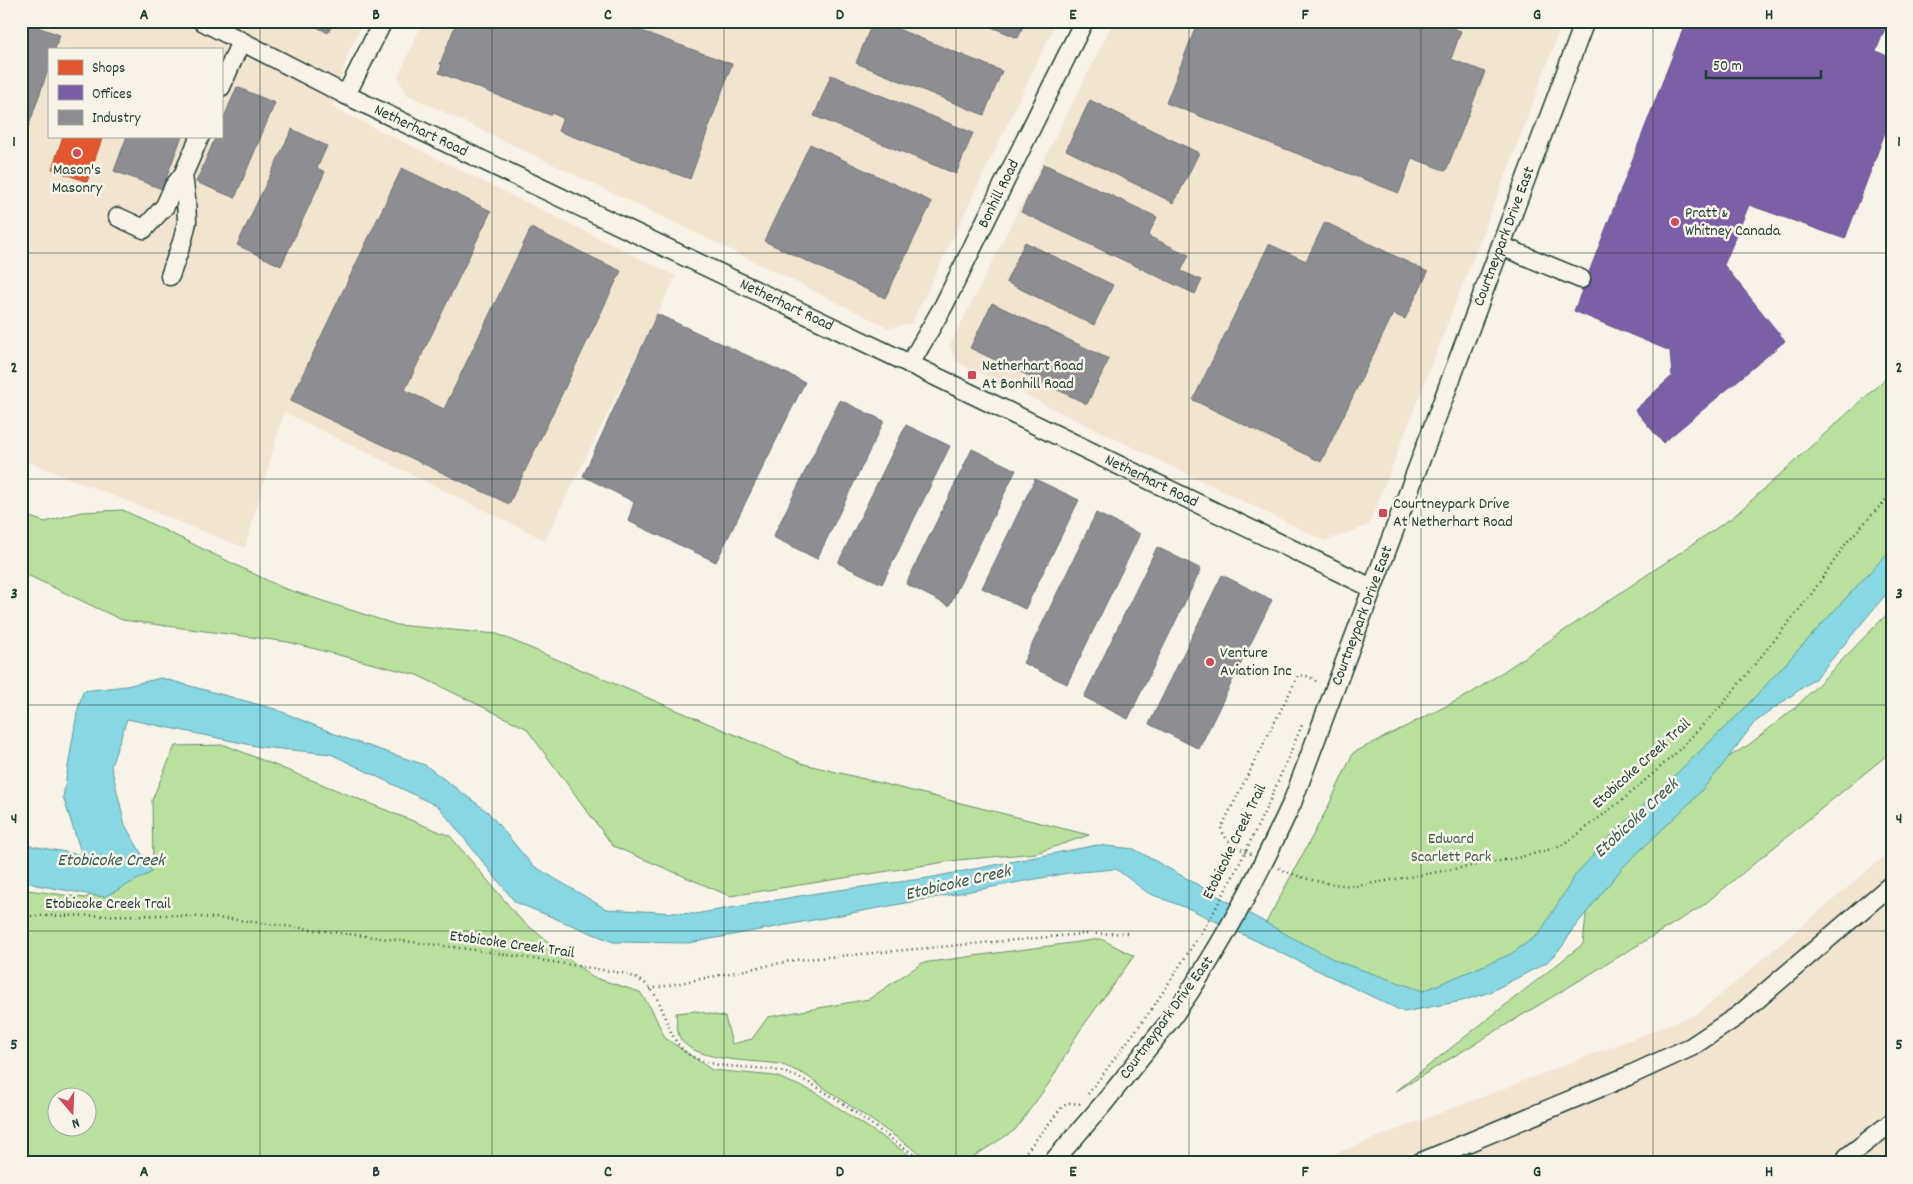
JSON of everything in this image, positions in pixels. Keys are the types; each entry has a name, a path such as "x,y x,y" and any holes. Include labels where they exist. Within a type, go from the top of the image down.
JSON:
{"street":[{"name":"Netherhart Road","path":"202,21 346,94 1372,588"},
{"path":"346,94 383,21"},
{"name":"Bonhill Road","path":"910,364 944,305 1084,21"},
{"name":"Courtneypark Drive East","path":"1052,1163 1104,1103 1171,1019 1198,981 1240,910 1292,803 1585,21"},
{"path":"222,85 241,41"},
{"path":"118,217 144,228 165,206 174,186 183,175 199,138"},
{"path":"170,276 187,222 183,175"},
{"path":"1501,246 1581,279"},
{"path":"1420,1163 1628,1076 1691,1047 1739,1015 1892,884"},
{"path":"1846,1163 1847,1157 1892,1122"}],"path":[{"name":"Etobicoke Creek Trail","path":"1282,870 1311,880 1334,885 1357,886 1518,858 1551,850 1569,841 1625,798 1667,761 1721,706 1810,596 1847,542 1892,493"},
{"name":"Etobicoke Creek Trail","path":"1234,846 1224,837 1221,828 1298,676 1311,677 1320,684"},
{"name":"Etobicoke Creek Trail","path":"1016,1163 1063,1106 1070,1103 1080,1104 1083,1101 1152,1009 1210,917 1238,867 1270,800 1304,720"},
{"name":"Etobicoke Creek Trail","path":"21,916 170,915 230,919 483,951 622,972 637,978 650,988 662,1007 671,1035 679,1046 691,1056 704,1061 732,1066 770,1069 793,1075 815,1086 928,1163"},
{"path":"650,988 795,960 1082,934 1127,933"}],"shaded area":[{"path":"21,21 364,21 349,51 332,107 676,276 545,540 284,412 245,548 21,459"},
{"path":"423,21 1057,21 912,323 889,328 406,94 398,77"},
{"path":"1114,21 1563,21 1513,156 1369,525 1325,541 957,362 950,345"},
{"path":"1892,850 1892,1163 1311,1163 1699,1013"}],"green space":[{"name":"Edward Scarlett Park","path":"1892,373 1892,565 1548,942 1423,1001 1260,934 1328,807 1353,753 1470,694 1733,517"},
{"path":"123,510 283,588 397,625 497,634 804,764 1089,835 1036,853 958,860 730,896 613,846 526,728 417,675 288,642 122,620 21,572 21,514 45,522 81,512"},
{"path":"1892,609 1892,751 1701,907 1395,1092 1583,944 1588,896 1719,763 1750,744 1796,707"},
{"path":"225,745 450,836 521,920 592,977 640,992 652,1010 665,1038 712,1070 775,1076 815,1092 921,1163 21,1163 21,889 85,898 153,866 152,800 175,746"},
{"path":"1101,939 1134,956 1078,1033 1050,1082 1015,1130 964,1163 934,1163 804,1074 779,1064 727,1059 700,1052 689,1047 681,1040 677,1030 676,1013 696,1011 725,1017 732,1044 752,1039 768,1017 869,999 922,963"}],"water":[{"name":"Etobicoke Creek","path":"1892,548 1892,587 1817,677 1754,723 1719,770 1693,800 1623,867 1570,933 1562,947 1546,963 1490,992 1462,1001 1404,1012 1192,910 1148,893 1116,869 1068,873 689,943 613,942 515,902 439,807 331,754 261,747 127,719 111,766 125,825 152,872 104,897 36,885 21,880 21,844 82,855 63,797 77,713 83,691 126,686 161,678 275,709 345,738 425,765 488,812 532,865 606,909 695,914 817,893 928,878 1097,845 1134,849 1339,962 1423,991 1511,954 1539,934 1576,874 1609,838 1741,712"}],"building: Shops":[{"name":"Mason's Masonry","path":"62,138 102,138 87,182 52,169"}],"building: Offices":[{"name":"Pratt & Whitney Canada","path":"1686,21 1888,21 1876,51 1892,58 1892,114 1845,239 1749,205 1724,265 1785,341 1663,443 1635,410 1672,376 1670,351 1574,311"}],"building: Industry":[{"path":"306,21 334,21 328,33"},
{"path":"457,21 614,21 732,64 690,179 558,131 563,118 551,113 550,115 439,73 442,64 440,64"},
{"path":"873,21 878,21 1002,71 984,115 856,63"},
{"path":"977,21 1025,21 1018,38"},
{"path":"1198,21 1435,21 1461,31 1451,59 1485,72 1446,171 1412,158 1399,193 1166,103"},
{"path":"26,23 60,35 55,48 48,48 48,70 21,148 21,36"},
{"path":"831,75 973,133 956,174 814,116"},
{"path":"237,87 275,103 235,198 196,182 215,138 222,138 222,122"},
{"path":"1090,100 1199,153 1174,203 1066,150"},
{"path":"292,129 327,146 317,168 325,172 281,266 237,245"},
{"path":"126,138 181,138 162,189 114,171"},
{"path":"810,144 932,202 885,298 764,241"},
{"path":"1044,164 1157,217 1148,236 1189,255 1181,271 1202,280 1195,294 1021,212"},
{"path":"402,168 491,211 405,390 444,409 531,228 621,271 509,504 290,401"},
{"path":"1325,222 1428,272 1405,319 1393,314 1321,462 1193,400 1269,244 1306,261"},
{"path":"1025,242 1113,285 1094,325 1006,282"},
{"path":"992,303 1109,359 1087,404 970,348"},
{"path":"657,314 805,382 716,562 628,521 634,502 583,476"},
{"path":"840,400 884,421 817,559 773,537"},
{"path":"906,425 950,446 882,584 838,563"},
{"path":"972,449 1016,470 949,606 906,584"},
{"path":"1035,479 1079,500 1025,609 982,588"},
{"path":"1096,513 1140,534 1067,684 1023,663"},
{"path":"1157,547 1201,569 1128,719 1084,697"},
{"name":"Venture Aviation Inc","path":"1222,575 1272,600 1199,749 1149,724"}],"place":[{"name":"Mason's Masonry","path":"77,153"},
{"name":"Pratt & Whitney Canada","path":"1675,222"},
{"name":"Netherhart Road At Bonhill Road","path":"972,375"},
{"name":"Courtneypark Drive At Netherhart Road","path":"1383,513"},
{"name":"Venture Aviation Inc","path":"1210,662"}]}
